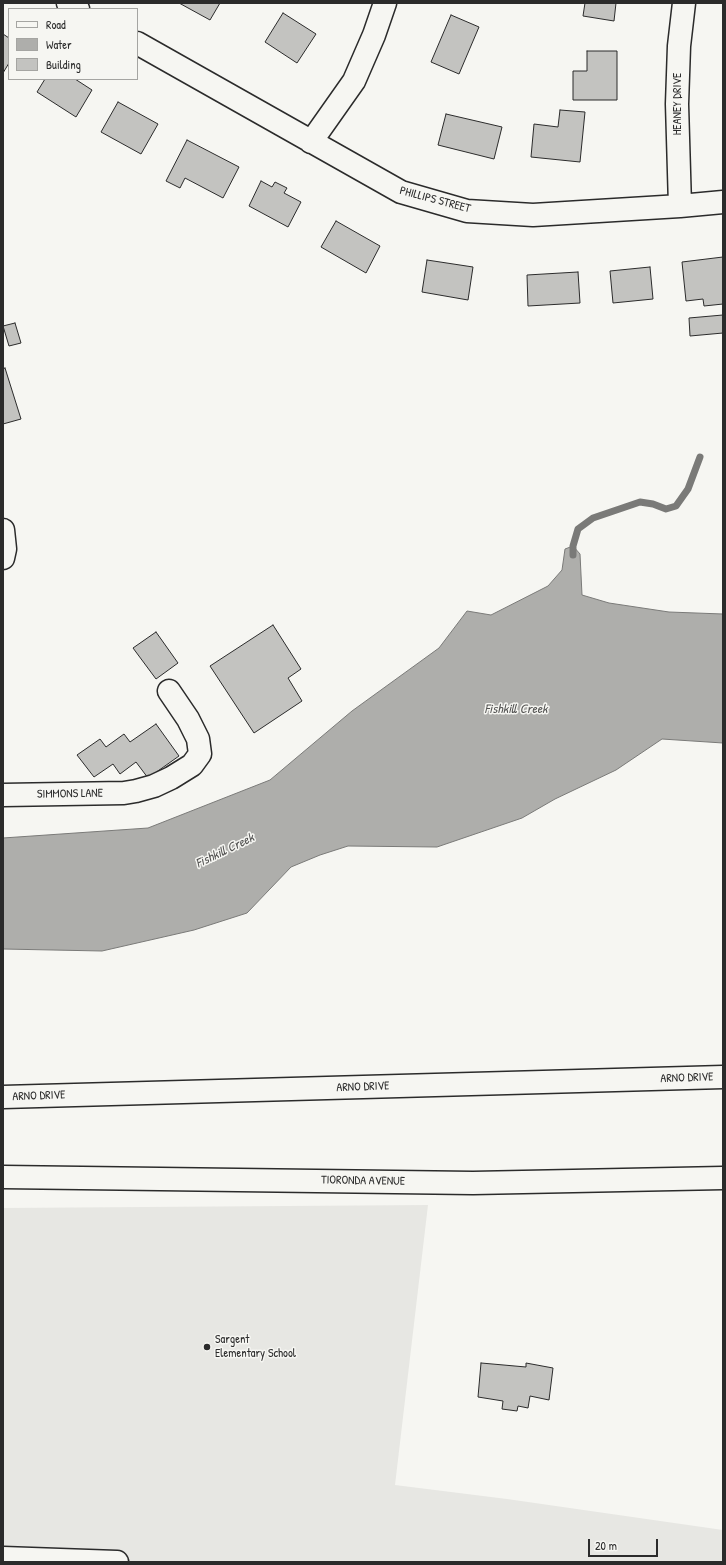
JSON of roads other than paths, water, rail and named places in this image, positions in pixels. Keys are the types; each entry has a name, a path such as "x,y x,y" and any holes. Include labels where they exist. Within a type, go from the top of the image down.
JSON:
{"street":[{"path":"311,142 354,81 374,35 385,3"},
{"name":"HEANEY DRIVE","path":"680,206 677,97 679,46 684,3"},
{"name":"PHILLIPS STREET","path":"138,44 401,192 467,211 533,216 723,202"},
{"path":"3,530 5,549 3,558"},
{"name":"SIMMONS LANE","path":"3,795 136,792 171,778 192,765 200,754 198,739 188,719 169,690"},
{"name":"ARNO DRIVE","path":"3,1097 723,1077"},
{"name":"TIORONDA AVENUE","path":"3,1177 473,1183 723,1178"},
{"path":"3,1558 117,1562"}],"water":[{"name":"Fishkill Creek","path":"573,546 580,554 582,595 609,603 669,612 723,614 723,743 662,739 616,770 555,799 522,818 437,847 348,846 320,855 291,867 247,913 194,930 102,951 3,949 3,838 148,828 270,780 352,711 439,648 467,611 491,615 548,586 562,570 565,549"}],"waterway":[{"path":"573,555 573,546 578,529 593,518 640,502 653,504 666,509 676,506 688,489 700,457"}],"place":[{"name":"Sargent Elementary School","path":"207,1347"}]}
